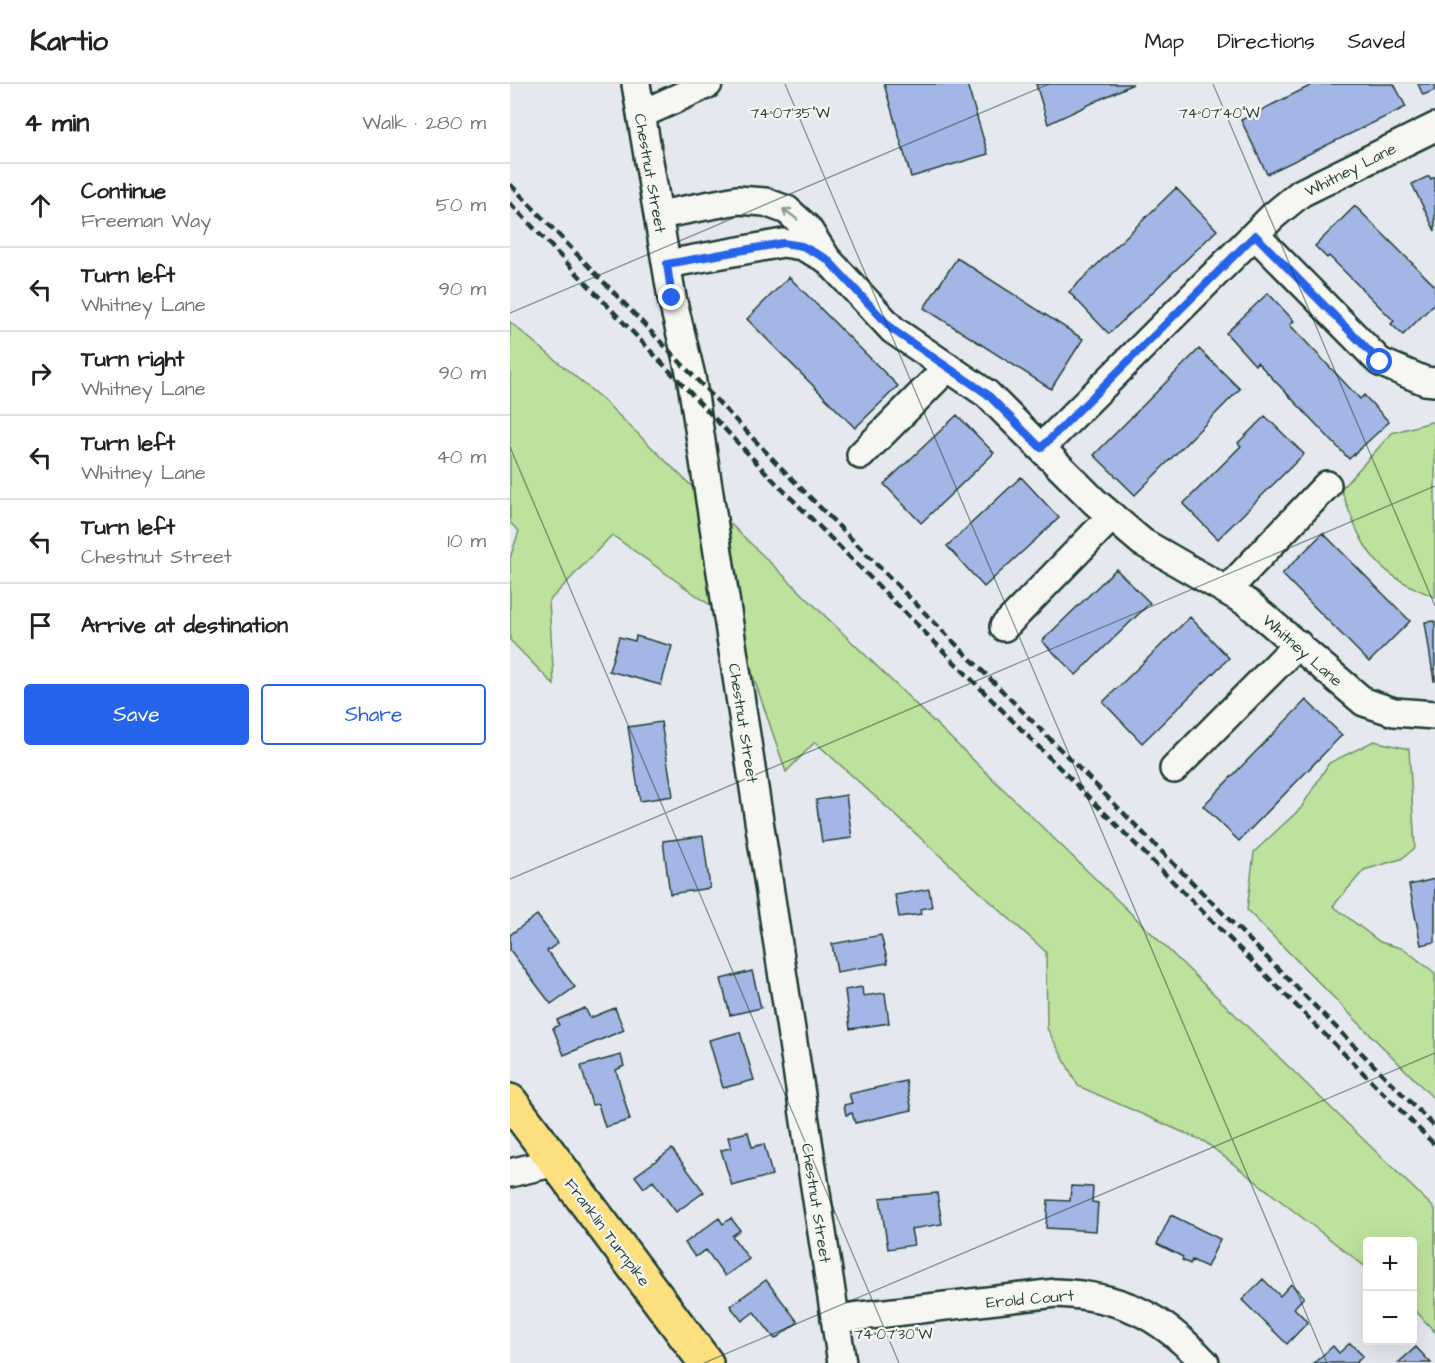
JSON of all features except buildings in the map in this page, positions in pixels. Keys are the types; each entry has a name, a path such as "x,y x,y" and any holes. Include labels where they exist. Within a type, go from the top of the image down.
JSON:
{"main road":[{"name":"Franklin Turnpike","path":"510,1101 706,1363"}],"street":[{"name":"Chestnut Street","path":"636,84 667,264 691,376 702,443 842,1363"},
{"path":"642,114 708,84"},
{"name":"Whitney Lane","path":"1041,448 1255,235 1301,193 1435,127"},
{"name":"Whitney Lane","path":"659,215 737,200 765,202 787,210 800,221 827,259 893,330 987,394 1112,516 1142,542 1248,603 1364,702 1394,712 1435,715"},
{"path":"1255,235 1380,362 1425,381 1435,382"},
{"name":"Whitney Lane","path":"667,264 783,243 802,246 827,259"},
{"path":"861,455 948,367"},
{"path":"1227,590 1327,485"},
{"path":"1004,627 1112,516"},
{"path":"1174,769 1298,644"},
{"path":"510,1173 556,1162"},
{"name":"Erold Court","path":"835,1319 1056,1293 1089,1294 1118,1301 1146,1313 1171,1329 1205,1363"}],"green space":[{"path":"510,322 601,398 1435,1209 1435,1332 1417,1312 1417,1237 1363,1237 1363,1265 1205,1142 1078,1086 1047,1028 1046,952 815,742 786,772 735,623 612,535 549,601 554,685 510,640 510,558 519,531 510,523"},
{"path":"1435,421 1435,597 1414,588 1383,568 1356,528 1341,489 1392,433"},
{"path":"1374,741 1409,749 1415,848 1401,859 1364,870 1333,906 1380,942 1404,949 1435,973 1435,1100 1247,910 1254,852 1301,808 1329,763"}],"railway":[{"path":"510,184 787,474 1435,1127"},
{"path":"510,203 777,484 1435,1145"}],"route":[{"path":"672,298 667,264 783,243 802,246 827,259 893,330 987,394 1041,448 1255,235 1380,362"}]}
